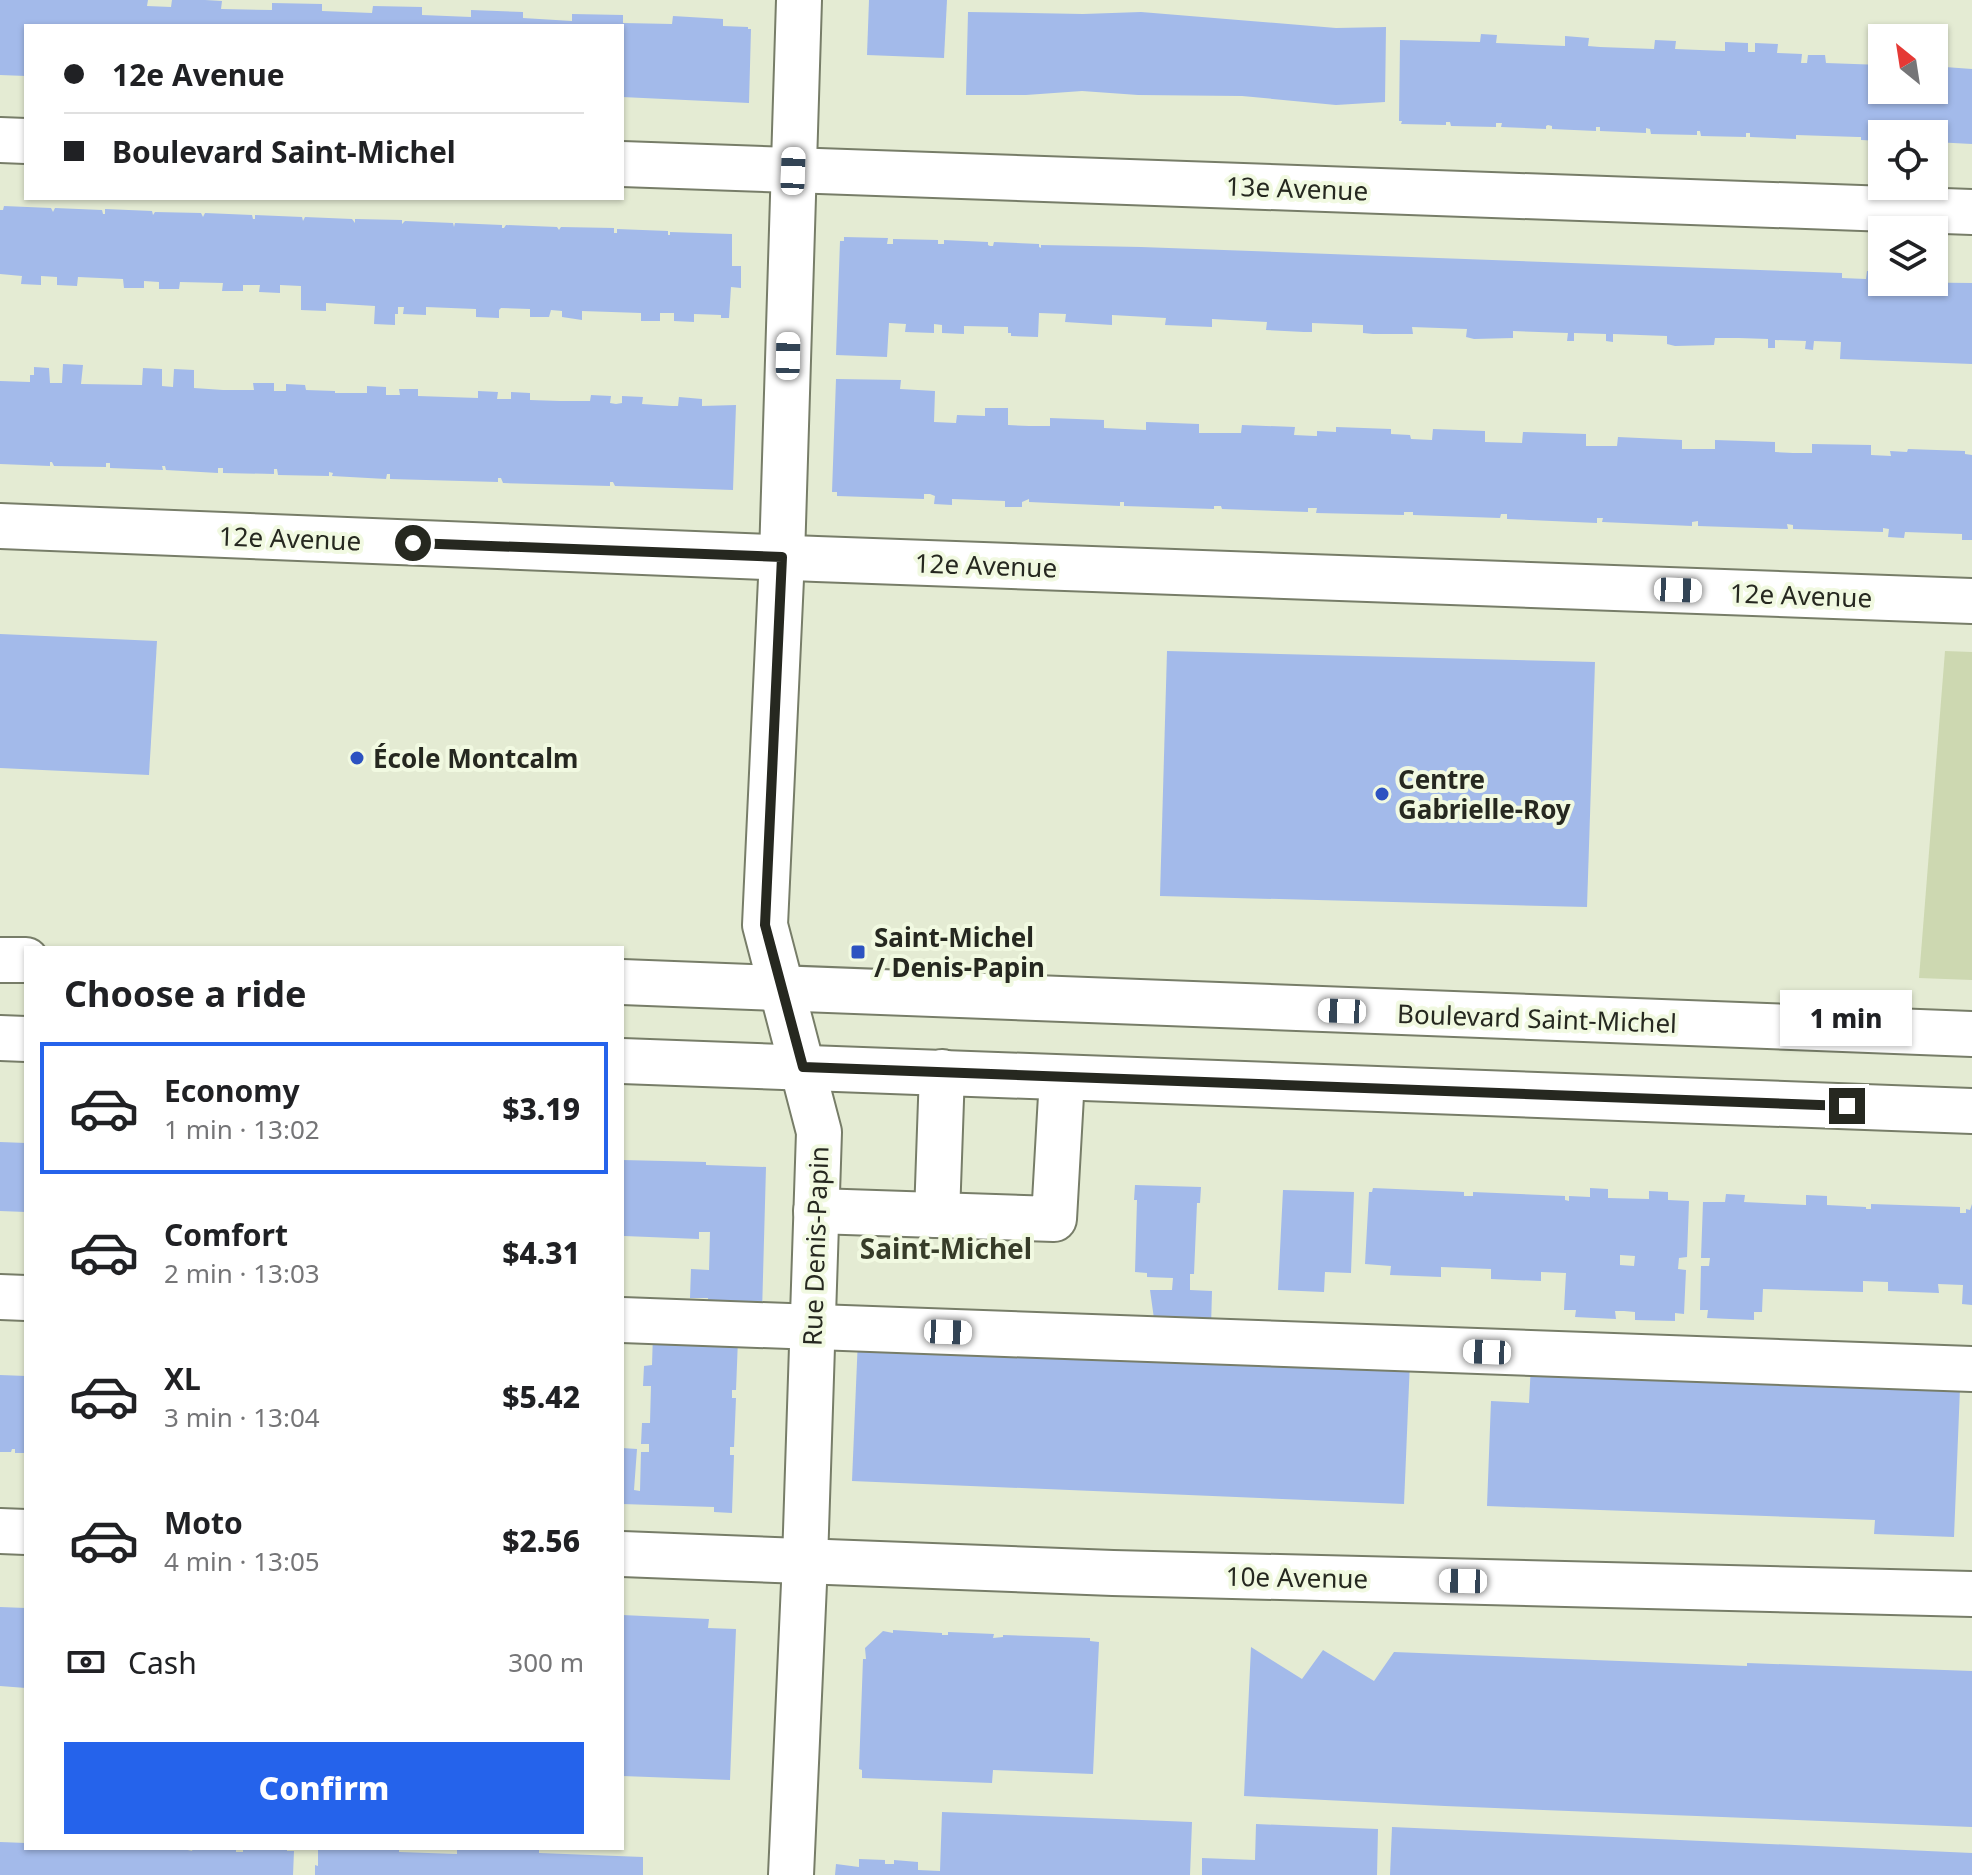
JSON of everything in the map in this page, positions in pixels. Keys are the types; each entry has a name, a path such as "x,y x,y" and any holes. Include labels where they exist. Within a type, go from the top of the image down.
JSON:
{"street":[{"name":"Rue Denis-Papin","path":"791,1875 819,1132 765,925 782,557 799,0"},
{"path":"0,140 24,141"},
{"name":"13e Avenue","path":"624,164 1972,212"},
{"name":"12e Avenue","path":"0,526 1972,601"},
{"path":"0,960 24,960"},
{"name":"Boulevard Saint-Michel","path":"624,982 1972,1034"},
{"path":"0,1038 24,1039"},
{"path":"624,1061 1972,1111"},
{"path":"937,1215 942,1072"},
{"path":"816,1211 1054,1219 1062,1078"},
{"path":"0,1297 24,1298"},
{"path":"624,1320 1972,1369"},
{"path":"0,1531 24,1532"},
{"name":"10e Avenue","path":"624,1554 1113,1573 1972,1594"}],"green space":[{"path":"1945,651 1972,652 1972,980 1919,978"}],"building":[{"path":"0,0 148,0 147,6 171,7 172,0 205,0 222,1 221,9 272,10 272,3 322,4 322,11 372,13 373,6 422,7 422,15 471,17 471,10 523,12 523,18 572,21 572,14 623,15 623,23 672,24 673,16 723,19 723,26 751,29 749,103 624,97 624,24 24,24 24,76 0,75"},
{"path":"869,0 947,0 944,58 867,55"},
{"path":"968,12 1141,12 1336,28 1386,27 1385,102 1336,105 1242,96 1082,91 966,95"},
{"path":"1481,34 1497,35 1496,43 1565,46 1565,36 1589,38 1588,46 1654,49 1655,40 1676,41 1675,49 1725,51 1725,42 1748,43 1748,52 1755,52 1755,43 1778,44 1777,53 1802,54 1801,63 1807,63 1808,55 1825,55 1826,63 1868,64 1868,104 1948,104 1948,67 1972,69 1972,144 1948,143 1948,120 1868,120 1868,140 1861,140 1861,137 1796,135 1796,139 1750,137 1750,133 1746,133 1746,137 1701,136 1700,131 1697,135 1651,134 1650,129 1646,128 1646,133 1600,131 1600,127 1596,127 1596,131 1552,129 1548,125 1546,129 1501,127 1502,123 1496,123 1496,127 1451,126 1450,122 1446,125 1401,124 1400,40 1480,42"},
{"path":"4,206 51,208 53,212 55,208 102,210 103,214 105,209 152,211 153,215 155,212 201,213 203,217 205,213 252,215 253,219 255,215 302,217 303,221 305,217 352,219 355,223 355,219 402,220 402,224 405,221 453,223 454,227 455,223 502,225 502,228 506,225 557,227 559,230 561,227 614,228 614,233 617,229 668,231 668,235 670,232 732,234 732,266 741,266 741,288 731,287 729,318 694,314 694,322 674,321 674,313 660,313 660,321 641,321 641,313 582,311 582,320 562,317 562,311 551,310 549,317 530,317 530,309 501,308 499,318 476,317 476,309 426,307 426,315 403,314 404,307 398,307 395,325 374,324 375,306 326,303 326,311 301,310 301,286 280,285 280,293 259,292 260,285 243,285 243,291 222,291 223,283 180,282 179,289 159,289 159,282 144,281 144,288 124,288 123,279 78,277 77,286 57,285 57,277 41,276 41,285 21,284 22,276 0,274 0,210"},
{"path":"844,237 888,238 887,244 893,244 893,239 938,240 938,244 944,244 944,240 988,242 990,246 994,242 1039,244 1041,248 1041,245 1141,247 1842,273 1842,278 1866,279 1868,271 1868,296 1948,296 1948,283 1972,283 1972,364 1840,359 1841,342 1814,341 1813,350 1805,349 1806,341 1775,340 1775,348 1768,348 1768,339 1739,338 1715,338 1714,345 1675,346 1667,344 1667,336 1613,334 1613,342 1606,341 1606,334 1574,333 1574,341 1567,341 1568,333 1513,331 1513,338 1474,339 1466,337 1467,329 1412,327 1413,334 1373,334 1363,333 1363,325 1312,323 1312,332 1304,332 1266,330 1267,322 1212,319 1212,327 1165,325 1166,318 1112,315 1112,325 1065,322 1066,314 1039,313 1038,337 1011,336 1008,327 964,326 964,334 942,333 942,325 934,324 934,333 905,332 906,324 889,323 887,357 836,355 840,241 844,241"},
{"path":"63,364 83,365 81,384 142,385 143,368 162,369 162,386 173,387 174,369 194,370 194,388 223,390 254,390 253,383 274,383 274,391 286,391 286,384 305,385 306,390 367,393 367,386 386,387 386,395 400,395 399,389 418,389 418,396 478,398 478,391 498,392 497,399 511,399 511,392 530,393 530,400 590,401 591,395 611,396 610,403 616,404 622,403 622,396 643,397 642,404 678,406 679,397 702,399 702,406 736,405 733,490 615,486 613,482 610,486 503,483 501,478 498,482 390,479 390,474 386,479 332,476 333,473 329,472 329,476 278,475 277,469 274,469 274,474 223,473 223,468 218,468 218,473 166,470 165,466 162,466 163,470 110,468 110,463 106,463 106,467 54,466 52,462 50,466 0,464 0,381 30,382 34,367 49,368 50,383 62,383"},
{"path":"836,379 901,380 900,389 935,391 934,422 956,423 957,415 985,416 985,408 1008,408 1008,425 1029,426 1050,426 1050,418 1104,420 1104,428 1146,430 1146,422 1199,424 1199,433 1241,433 1242,425 1295,427 1294,435 1317,436 1317,431 1336,432 1336,427 1391,429 1391,434 1432,440 1433,429 1485,431 1485,442 1522,443 1523,432 1586,434 1586,446 1617,446 1618,437 1682,440 1682,449 1715,449 1715,440 1775,442 1775,452 1793,453 1812,453 1812,444 1871,445 1871,455 1891,456 1890,451 1907,452 1908,449 1965,451 1965,454 1972,455 1972,540 1962,540 1962,534 1905,532 1904,538 1888,537 1889,529 1883,528 1883,532 1793,529 1793,525 1787,524 1788,529 1698,526 1698,521 1692,522 1692,526 1602,522 1603,518 1597,518 1597,523 1507,519 1507,514 1501,514 1500,518 1413,515 1413,512 1404,512 1404,515 1316,513 1317,508 1308,508 1308,512 1222,509 1221,506 1214,506 1214,509 1124,506 1124,502 1120,502 1120,506 1029,502 1029,499 1022,502 1022,507 1005,507 1005,501 952,499 952,505 934,504 935,496 930,494 924,494 924,499 837,496 837,492 832,492"},
{"path":"0,634 157,641 149,775 0,768"},
{"path":"1167,651 1595,662 1587,907 1160,896"},
{"path":"0,1142 24,1143 24,1212 0,1211"},
{"path":"624,1160 766,1167 762,1313 708,1311 708,1298 690,1298 691,1269 709,1270 710,1232 699,1232 699,1239 624,1236"},
{"path":"1135,1185 1201,1187 1190,1290 1212,1291 1211,1328 1155,1326 1150,1290 1172,1290 1173,1278 1147,1277 1147,1273 1135,1272"},
{"path":"1373,1188 1464,1192 1464,1196 1473,1196 1473,1192 1565,1196 1565,1200 1569,1201 1569,1196 1590,1197 1590,1188 1608,1189 1608,1198 1649,1199 1649,1191 1668,1192 1668,1200 1689,1201 1687,1257 1679,1258 1678,1269 1686,1270 1684,1314 1675,1313 1675,1321 1635,1320 1635,1312 1624,1311 1615,1311 1616,1319 1575,1317 1576,1310 1564,1310 1566,1273 1541,1272 1541,1281 1491,1279 1491,1269 1441,1267 1441,1277 1390,1275 1391,1266 1365,1264 1369,1192","holes":["1620,1255 1635,1256 1634,1266 1620,1265"]},
{"path":"1283,1190 1354,1192 1351,1273 1325,1272 1324,1292 1278,1290"},
{"path":"1726,1194 1745,1195 1744,1202 1806,1205 1806,1195 1827,1196 1827,1205 1866,1209 1871,1209 1871,1204 1960,1207 1960,1213 1970,1210 1972,1204 1972,1305 1962,1304 1963,1285 1938,1284 1939,1293 1888,1291 1888,1282 1863,1281 1863,1292 1763,1289 1762,1312 1754,1312 1754,1320 1707,1318 1708,1310 1700,1310 1701,1266 1709,1266 1710,1258 1701,1258 1703,1202 1725,1202"},
{"path":"653,1333 738,1339 736,1390 732,1390 732,1398 736,1398 734,1447 730,1447 730,1455 734,1455 732,1513 714,1512 714,1507 624,1504 624,1448 637,1449 634,1490 640,1491 641,1452 649,1452 649,1444 641,1444 642,1423 650,1423 651,1386 643,1386 644,1366 652,1365"},
{"path":"858,1338 1410,1361 1404,1504 852,1481"},
{"path":"1531,1364 1960,1388 1954,1537 1874,1534 1875,1520 1487,1506 1491,1401 1529,1403"},
{"path":"0,1375 24,1376 24,1453 15,1453 15,1449 0,1452"},
{"path":"0,1607 24,1608 24,1688 0,1686"},
{"path":"624,1615 709,1619 708,1628 736,1629 730,1780 624,1776"},
{"path":"893,1630 942,1635 948,1635 948,1632 994,1634 993,1638 1003,1635 1090,1638 1090,1641 1099,1642 1093,1774 993,1770 992,1783 862,1778 862,1770 859,1769 865,1648 883,1631 893,1633"},
{"path":"1251,1647 1302,1679 1323,1650 1374,1681 1394,1652 1972,1671 1972,1827 1244,1796"},
{"path":"942,1812 1192,1822 1190,1875 835,1875 836,1864 859,1867 859,1859 885,1860 885,1864 894,1864 894,1860 918,1862 918,1870 940,1871"},
{"path":"1256,1824 1378,1829 1377,1875 1202,1875 1202,1858 1255,1860"},
{"path":"1392,1827 1972,1853 1972,1875 1390,1875"},
{"path":"0,1842 24,1843 24,1850 294,1851 293,1875 0,1875"},
{"path":"318,1850 457,1854 457,1850 539,1850 539,1853 643,1857 643,1875 315,1875 315,1865 318,1866"}],"place":[{"name":"École Montcalm","path":"357,758"},
{"name":"Centre Gabrielle-Roy","path":"1382,794"},
{"name":"Saint-Michel / Denis-Papin","path":"858,952"}],"district":[{"name":"Saint-Michel","path":"946,1248"}],"route":[{"path":"413,543 782,557 765,925 803,1067 1847,1106"}]}
